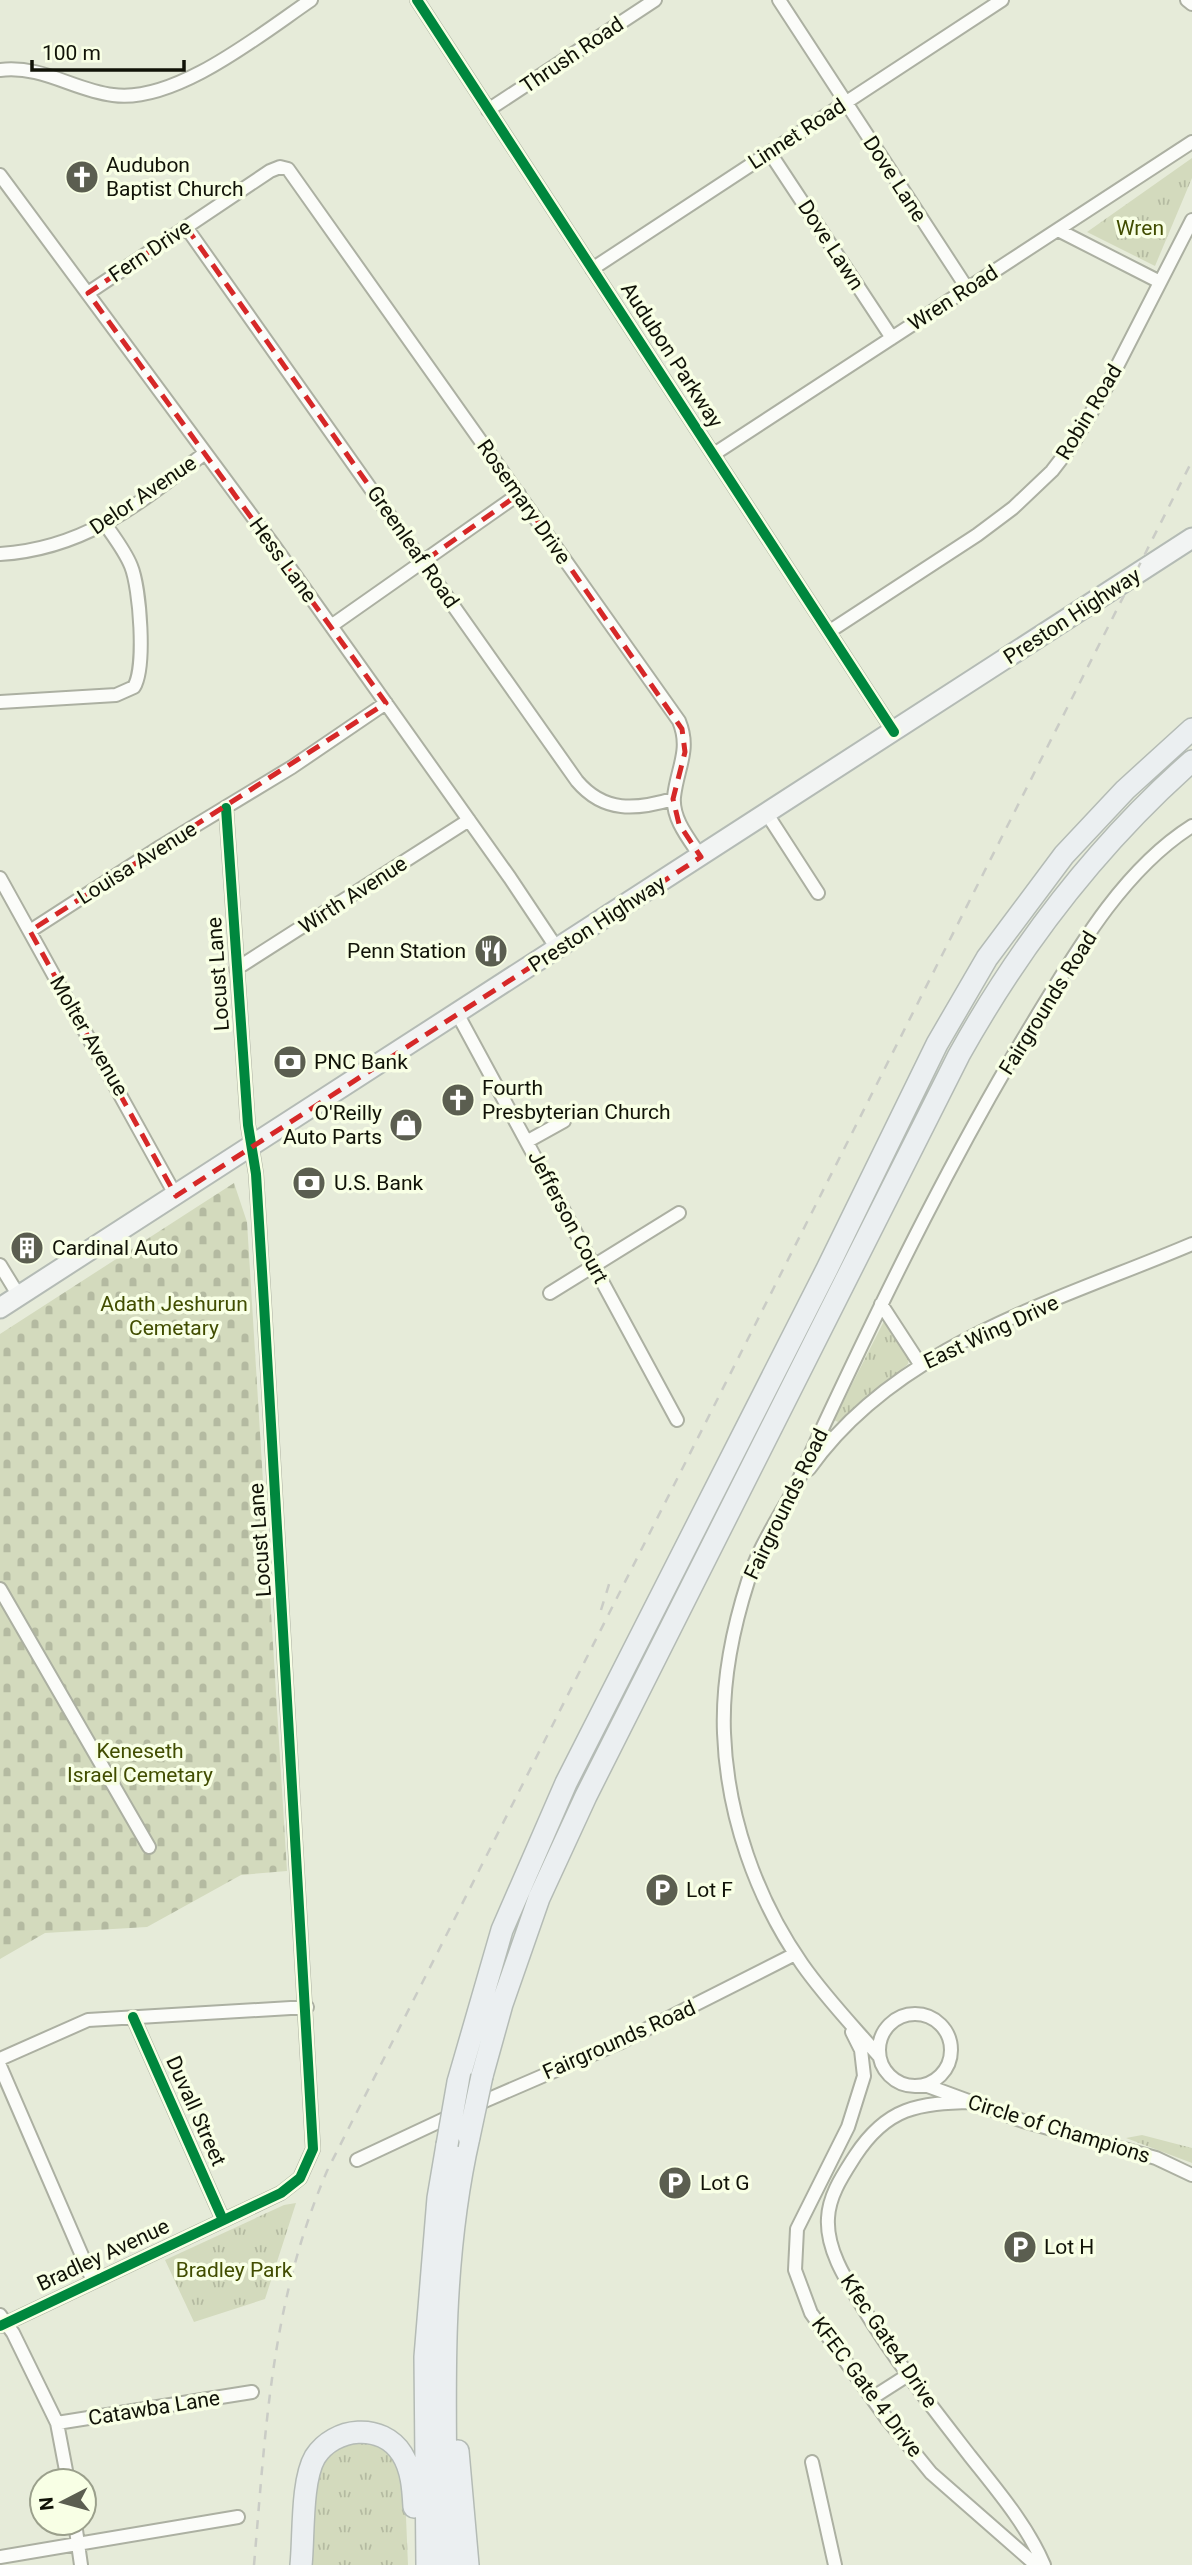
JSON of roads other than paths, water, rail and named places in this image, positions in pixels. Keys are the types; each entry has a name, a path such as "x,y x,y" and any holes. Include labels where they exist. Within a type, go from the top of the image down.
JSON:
{"highway":[{"path":"427,2565 425,2357 438,2198 457,2082 502,1930 560,1795 937,1044 987,958 1018,913 1064,855 1125,790 1192,729"},
{"path":"447,2565 445,2352 453,2235 482,2076 502,2004 539,1898 580,1807 959,1055 1000,985 1070,888 1135,815 1192,761"},
{"path":"445,2352 457,2428 468,2565"},
{"path":"301,2565 309,2474 313,2460 334,2438 355,2432 384,2438 397,2448 406,2462 414,2492 419,2565"}],"main road":[{"name":"Preston Highway","path":"0,1308 1192,538"}],"street":[{"path":"0,70 46,72 113,95 149,94 190,78 311,0"},
{"name":"Audubon Parkway","path":"417,0 894,732"},
{"name":"Thrush Road","path":"488,110 655,0"},
{"name":"Dove Lane","path":"779,0 967,288"},
{"name":"Linnet Road","path":"592,269 1002,0"},
{"path":"1187,0 1192,4"},
{"name":"Wren Road","path":"714,454 1192,142"},
{"name":"Dove Lawn","path":"770,153 891,338"},
{"name":"Fern Drive","path":"88,293 270,172 284,166"},
{"name":"Rosemary Drive","path":"284,166 331,225 679,721 685,752 673,799"},
{"name":"Hess Lane","path":"0,175 331,626 558,950"},
{"name":"Robin Road","path":"830,631 977,535 1040,485 1082,430 1192,219"},
{"name":"Greenleaf Road","path":"186,227 585,791 597,800 621,807 647,807 673,799"},
{"path":"1058,230 1160,282"},
{"name":"Delor Avenue","path":"0,554 57,546 105,524 205,453"},
{"path":"331,626 519,494"},
{"path":"0,702 116,695 134,687 141,670 134,575 127,557 105,524"},
{"name":"Louisa Avenue","path":"30,932 292,767 386,703"},
{"path":"673,799 679,824 701,856"},
{"name":"Locust Lane","path":"223,2220 291,2187 311,2159 315,2134 264,1304 236,969 226,808"},
{"path":"767,814 818,893"},
{"name":"Wirth Avenue","path":"236,969 469,820"},
{"name":"Fairgrounds Road","path":"357,2160 619,2043 795,1954 767,1904 747,1854 733,1800 724,1737 724,1687 735,1625 760,1549 792,1493 881,1304 1005,1069 1063,972 1135,875 1166,845 1192,826"},
{"name":"Molter Avenue","path":"0,878 176,1196"},
{"name":"Jefferson Court","path":"458,1014 677,1420"},
{"path":"528,1141 564,1121"},
{"path":"550,1293 679,1213"},
{"name":"East Wing Drive","path":"792,1493 848,1422 890,1384 920,1364 992,1329 1192,1244"},
{"path":"0,1265 19,1296"},
{"path":"881,1304 920,1364"},
{"path":"0,1589 149,1847"},
{"path":"795,1954 879,2056 891,2077 913,2086 925,2085 945,2071 952,2048 943,2026 934,2018 911,2013 890,2023 879,2044 879,2056"},
{"path":"0,2059 88,2020 307,2007"},
{"name":"KFEC Gate 4 Drive","path":"842,2013 861,2050 864,2076 848,2127 797,2229 795,2270 811,2314 931,2473 1036,2565"},
{"name":"Duvall Street","path":"133,2018 223,2220"},
{"path":"0,2066 93,2281"},
{"name":"Circle of Champions","path":"925,2085 1023,2121 1156,2158 1192,2175"},
{"name":"Kfec Gate4 Drive","path":"972,2102 942,2103 900,2112 871,2134 835,2190 827,2221 843,2274 908,2375 1036,2545 1044,2565"},
{"name":"Bradley Avenue","path":"2,2322 223,2220"},
{"path":"2,2322 57,2423 65,2467"},
{"path":"872,2398 908,2375"},
{"name":"Catawba Lane","path":"57,2423 252,2392"},
{"path":"812,2462 835,2565"},
{"path":"0,2557 238,2517"},
{"path":"77,2537 81,2565"}],"railway":[{"path":"254,2565 268,2414 282,2317 308,2220 327,2171 1192,461"},
{"path":"601,1610 611,1578"}],"place":[{"name":"Audubon Baptist Church","path":"82,177"},
{"name":"Penn Station","path":"491,951"},
{"name":"PNC Bank","path":"290,1062"},
{"name":"Fourth Presbyterian Church","path":"458,1100"},
{"name":"O'Reilly Auto Parts","path":"406,1125"},
{"name":"U.S. Bank","path":"309,1183"},
{"name":"Cardinal Auto","path":"27,1248"},
{"name":"Lot F","path":"662,1890"},
{"name":"Lot G","path":"675,2183"},
{"name":"Lot H","path":"1020,2247"}],"park label":[{"name":"Wren","path":"1140,228"},
{"name":"Adath Jeshurun Cemetary","path":"174,1316"},
{"name":"Keneseth Israel Cemetary","path":"140,1763"},
{"name":"Bradley Park","path":"234,2270"}]}
